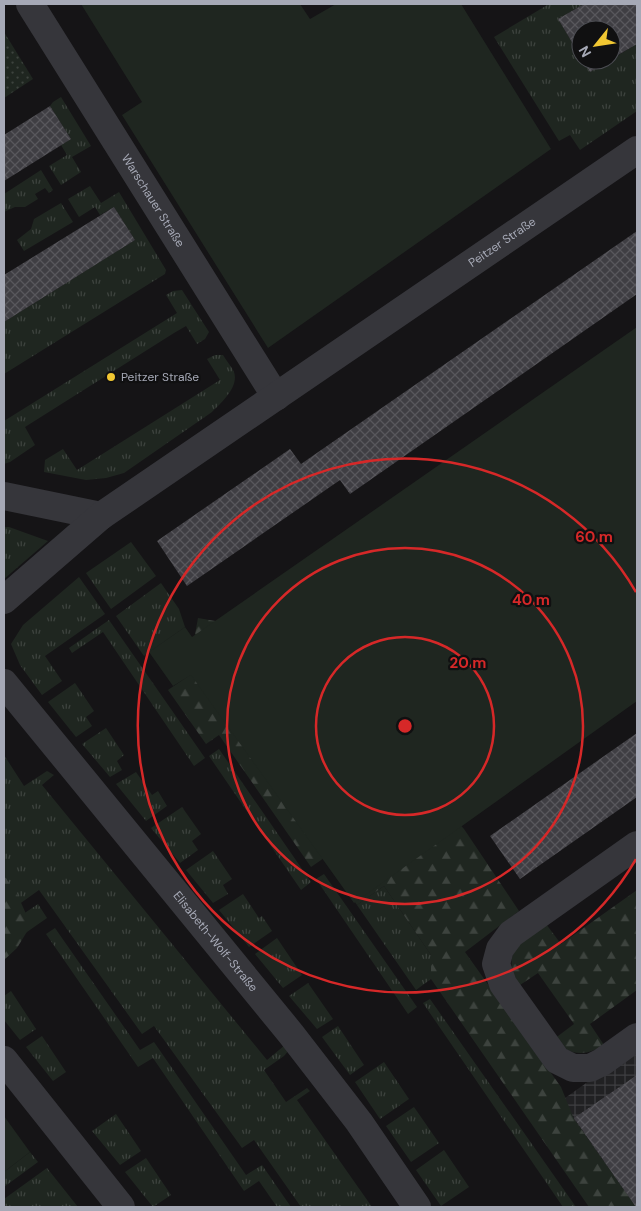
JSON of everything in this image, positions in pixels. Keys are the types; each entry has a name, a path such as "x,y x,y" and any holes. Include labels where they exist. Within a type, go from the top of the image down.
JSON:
{"street":[{"name":"Warschauer Straße","path":"30,4 276,397"},
{"name":"Peitzer Straße","path":"102,516 637,150"},
{"path":"4,496 102,516"},
{"path":"4,600 102,516"},
{"name":"Elisabeth-Wolf-Straße","path":"4,683 291,1034 359,1122 417,1207"},
{"path":"637,845 511,934 500,949 496,964 503,984 557,1060 573,1068 590,1068 602,1062 637,1037"},
{"path":"4,1060 120,1207"}],"shaded area":[{"path":"637,1047 637,1207 631,1207 558,1103"}],"green space":[{"path":"81,4 300,4 310,19 336,4 461,4 551,149 268,348 122,115 142,102"},
{"path":"549,4 584,4 558,19 571,40 571,70 589,70 590,72 593,70 621,70 621,54 637,44 637,111 580,150 570,135 559,141 494,37"},
{"path":"4,32 33,79 4,98"},
{"path":"61,97 91,146 72,157 81,172 61,185 49,166 67,155 61,145 71,139 50,106"},
{"path":"41,170 53,190 49,193 45,188 35,194 38,199 25,207 15,207 4,212 4,194"},
{"path":"90,186 101,203 119,192 166,270 165,274 4,374 4,322 135,240 114,207 100,215 95,207 79,217 68,199"},
{"path":"61,203 73,222 24,251 17,240 31,229 34,219"},
{"path":"182,290 209,332 205,339 197,344 186,326 174,333 25,427 35,445 4,464 4,421 177,313 166,295 173,291"},
{"path":"637,327 637,701 354,903 191,675 173,686 149,652 185,627 192,637"},
{"path":"215,355 223,355 234,372 234,383 229,394 212,412 124,473 106,478 86,480 44,472 45,460 63,449 77,470 220,380 207,359"},
{"path":"4,527 9,527 48,541 4,579"},
{"path":"131,542 156,576 111,609 86,573"},
{"path":"79,577 105,614 45,656 62,681 42,695 20,665 11,644 23,625"},
{"path":"161,583 179,609 185,627 144,656 116,616"},
{"path":"198,618 221,622 444,807 464,829 519,911 465,952 561,1087 574,1119 636,1207 589,1207 431,979 431,955 384,886 357,905 324,858 311,867 219,735 206,744 168,690 209,662 194,640"},
{"path":"109,620 205,758 194,766 103,632 72,653 69,648"},
{"path":"75,683 94,711 86,717 92,726 76,737 48,702"},
{"path":"106,728 124,755 117,761 122,770 110,777 82,744"},
{"path":"219,749 311,882 301,890 209,756"},
{"path":"4,755 24,786 47,771 54,775 42,785 267,1060 285,1045 289,1050 284,1056 264,1070 286,1102 307,1088 310,1091 297,1100 372,1207 301,1207 254,1140 242,1148 154,1026 142,1034 39,890 4,915"},
{"path":"136,772 152,795 158,791 167,806 146,821 116,784"},
{"path":"182,807 201,834 192,841 198,850 180,863 151,828"},
{"path":"213,851 232,879 223,885 228,894 213,903 186,870"},
{"path":"324,874 417,1007 408,1014 316,879"},
{"path":"5,877 18,896 31,925 17,948 4,960"},
{"path":"384,886 431,955 431,979 416,990 357,905"},
{"path":"637,890 637,990 590,1024 604,1045 585,1053 572,1052 554,1039 574,1024 538,973 517,987 513,974 513,956 521,943 546,924 561,944"},
{"path":"243,894 259,918 262,916 272,931 249,947 219,910"},
{"path":"38,904 47,918 4,948 4,927"},
{"path":"55,928 140,1050 154,1042 246,1175 262,1165 291,1207 277,1207 259,1181 244,1191 153,1058 138,1067 46,934"},
{"path":"277,938 302,975 283,988 255,954"},
{"path":"308,983 333,1019 317,1029 289,996"},
{"path":"11,991 36,1029 20,1040 4,1020 4,996"},
{"path":"430,999 576,1207 563,1207 423,1003"},
{"path":"338,1026 364,1065 350,1075 322,1037"},
{"path":"42,1036 66,1072 53,1081 26,1047"},
{"path":"384,1062 409,1099 380,1119 355,1082"},
{"path":"414,1107 439,1143 411,1162 386,1126"},
{"path":"116,1114 141,1151 120,1165 92,1131"},
{"path":"4,1116 30,1152 4,1172"},
{"path":"444,1150 469,1187 441,1206 416,1170"},
{"path":"30,1152 38,1162 4,1187 4,1172"},
{"path":"146,1158 171,1195 153,1207 125,1172"},
{"path":"47,1168 78,1207 4,1207 4,1199"}],"building":[{"path":"584,4 637,4 637,44 621,53 621,20 571,20 571,40 558,19"},
{"path":"50,106 71,139 4,181 4,135"},
{"path":"114,207 135,240 4,322 4,275"},
{"path":"637,231 637,294 350,494 340,480 187,586 157,541 290,449 301,464"},
{"path":"637,733 637,797 520,879 490,836"},
{"path":"637,1075 637,1207 636,1207 574,1118"}],"place":[{"name":"Peitzer Straße","path":"111,377"}]}
